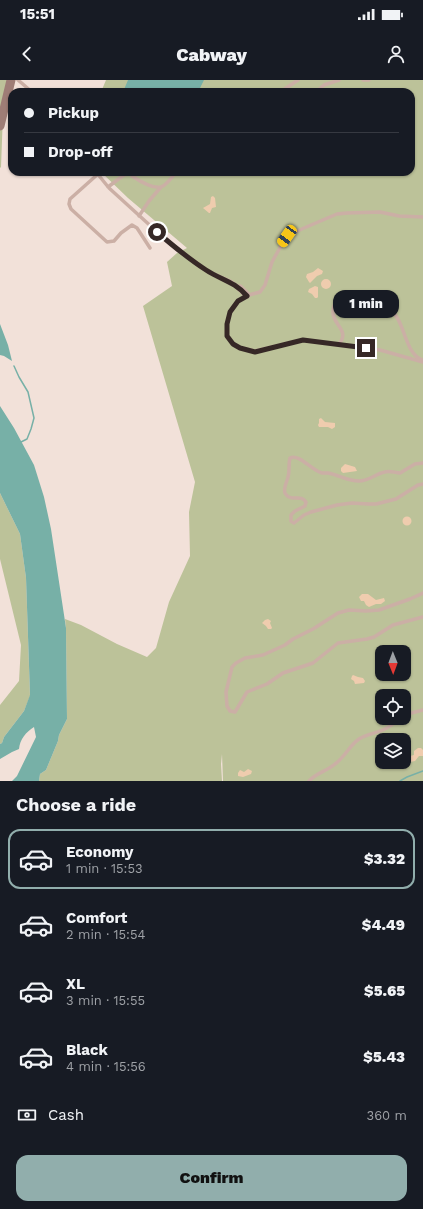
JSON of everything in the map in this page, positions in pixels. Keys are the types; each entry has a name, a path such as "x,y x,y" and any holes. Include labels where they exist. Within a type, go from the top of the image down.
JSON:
{"street":[{"path":"0,126 8,93"},
{"path":"240,288 247,296"}],"lane":[{"path":"18,80 27,88"},
{"path":"286,88 298,80"},
{"path":"323,80 325,82 324,84"},
{"path":"320,88 324,84 339,80"},
{"path":"363,80 369,80"},
{"path":"94,176 70,199 69,204 71,209 107,242 114,241 121,233 132,225 137,228 150,248"},
{"path":"99,176 108,187 166,240 202,268 230,281 240,288"},
{"path":"108,187 123,176"},
{"path":"132,176 144,183 162,187"},
{"path":"139,216 149,201 173,176"},
{"path":"423,217 399,216 380,212 337,214 287,236 272,262 265,285 260,292 247,296 238,301 230,312 227,324 227,336 233,344 240,348 255,352 303,340 380,350 423,361"},
{"path":"338,345 342,340 343,335 341,327 334,318 333,312 335,302 338,300 363,304 375,304 384,306 391,310 403,328 412,352 423,361"},
{"path":"423,464 415,464 400,473 389,471 370,479 359,481 320,472 296,457 292,457 290,458 289,462 285,494 288,497 301,498 306,502 305,506 295,511 291,515 291,521 294,522 304,515 332,506 352,503 376,504 396,499 418,485 423,484"},
{"path":"423,593 379,610 349,610 338,613 275,650 263,655 245,658 236,663 232,667 226,692 227,706 230,711 235,712 247,692 267,684 283,673 303,668 313,663 338,643 374,637 393,625 423,617"},
{"path":"411,713 423,710"},
{"path":"309,781 313,777 336,764 346,754 351,746 359,740 368,735 386,729 391,725"}],"green space":[{"path":"0,80 11,80 3,114 0,168"},
{"path":"106,80 423,80 423,781 223,781 222,754 222,781 39,781 40,774 46,770 59,735 67,719 65,619 81,625 117,644 147,657 156,648 169,602 190,556 189,512 195,482 143,306 172,286 167,262 177,253 187,248 128,198 105,176 415,176 415,88 103,88"},
{"path":"0,493 20,534 26,578 30,696 24,711 0,744 0,705 19,681 21,645 0,559"}],"sand":[{"path":"213,196 215,198 216,207 212,208 209,213 203,208 210,204 211,197"},
{"path":"318,268 323,271 322,274 317,276 310,283 306,277 307,274"},
{"path":"326,279 331,284 326,289 321,284"},
{"path":"315,286 318,287 317,298 308,292 309,289"},
{"path":"321,418 325,422 335,423 335,427 332,429 328,427 319,427 319,419"},
{"path":"345,464 355,467 357,471 343,473 341,468"},
{"path":"407,516 412,521 407,526 402,521"},
{"path":"362,594 368,594 376,600 384,598 385,601 381,604 376,604 369,607 364,601 361,601 359,597"},
{"path":"268,619 271,621 271,629 268,629 262,623"},
{"path":"353,675 363,678 365,681 364,683 355,684 351,679"},
{"path":"421,748 423,750 423,756 419,756 415,761 411,762 411,756 414,755 414,751"},
{"path":"248,769 252,771 251,774 243,777 238,776 240,770 244,772"}],"water":[{"path":"128,80 204,80 200,88 125,88"},
{"path":"0,324 8,345 12,361 0,355"},
{"path":"0,406 34,465 44,497 51,529 66,628 67,719 59,735 46,770 40,774 39,781 12,781 17,776 36,737 34,727 24,736 19,749 0,759 0,744 24,711 30,695 26,578 20,534 0,493"}],"waterway":[{"path":"14,366 28,392 34,418 27,439 21,442"},
{"path":"400,781 423,771"}],"route":[{"path":"157,232 207,271 230,281 240,288 247,296 238,301 230,312 227,324 227,336 233,344 240,348 255,352 303,340 366,348"}]}
